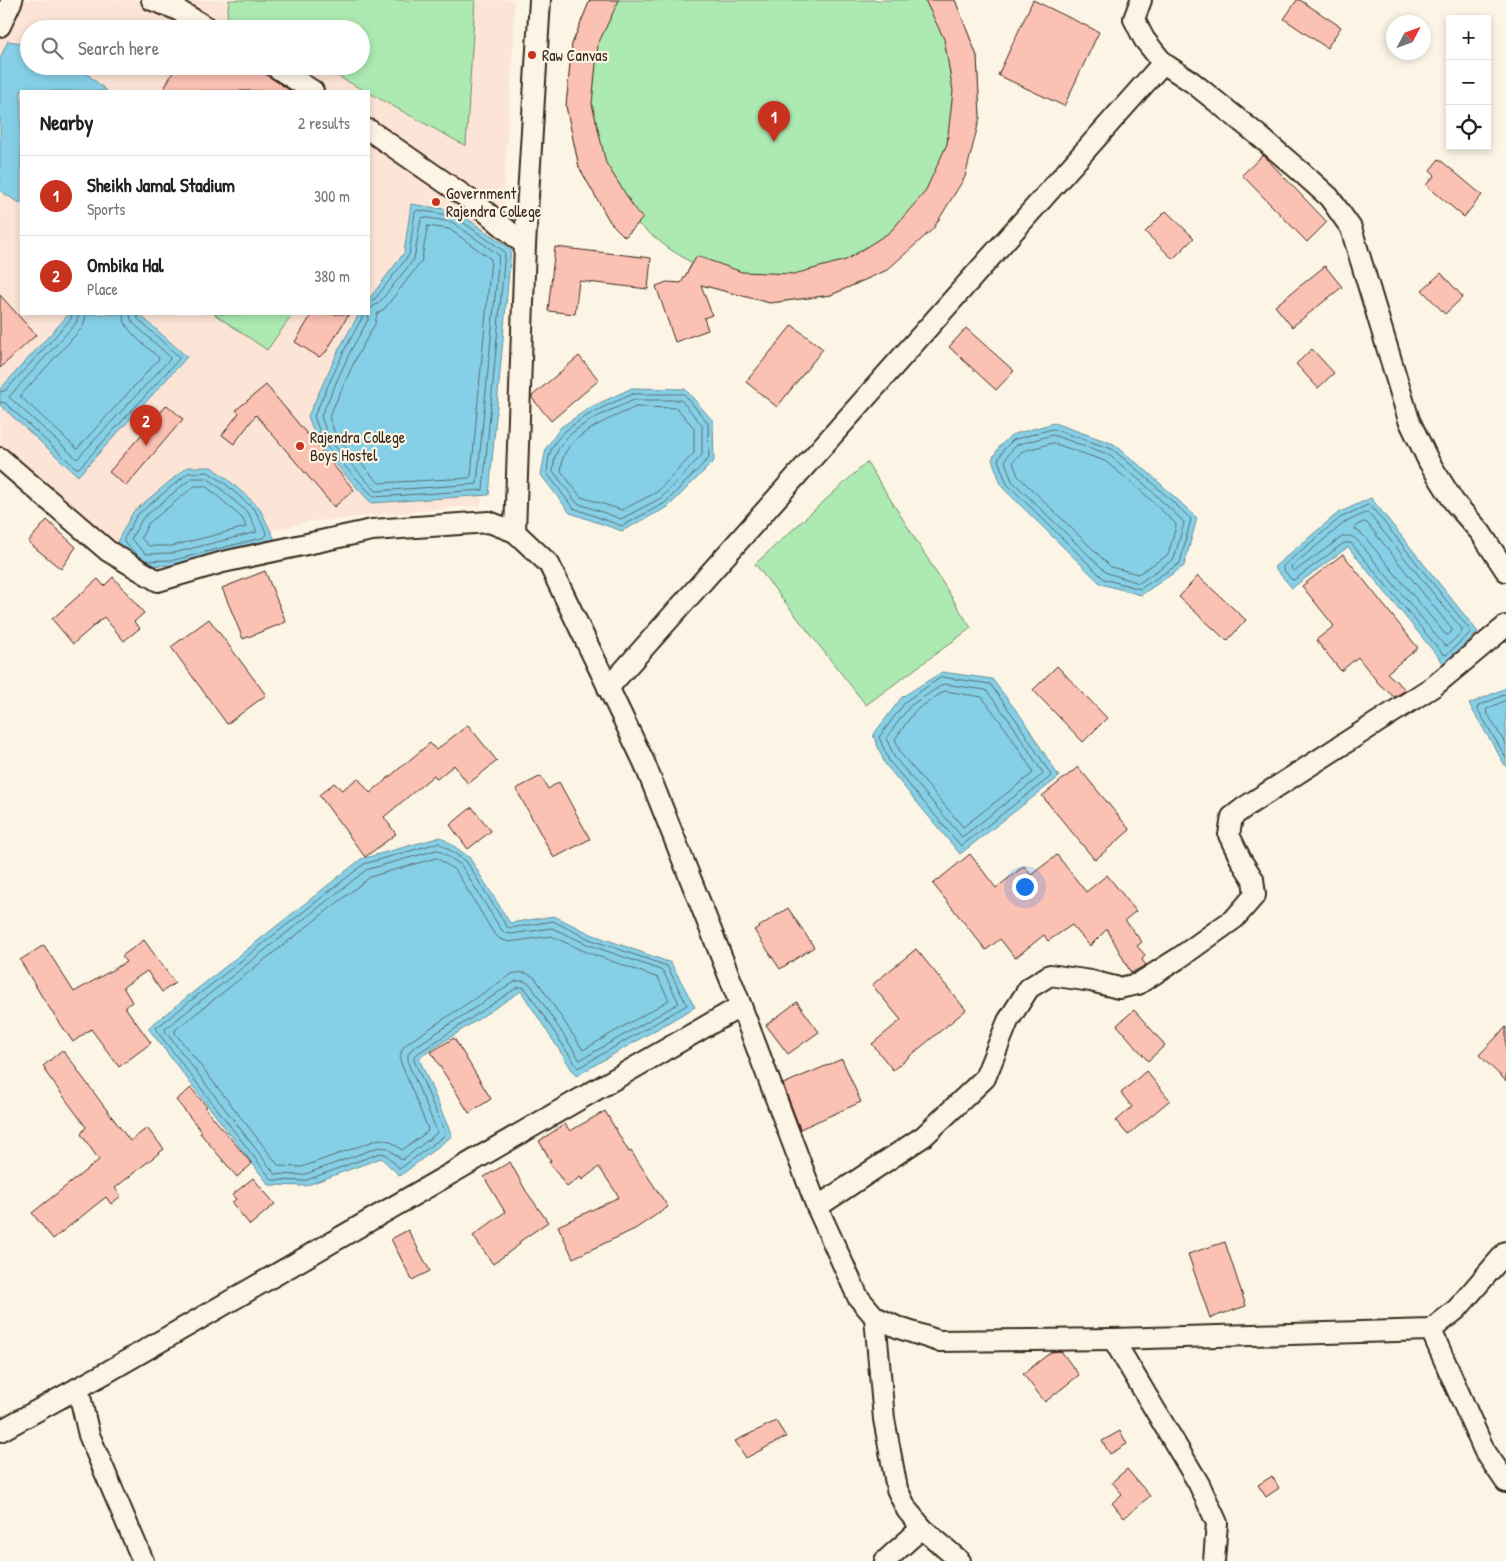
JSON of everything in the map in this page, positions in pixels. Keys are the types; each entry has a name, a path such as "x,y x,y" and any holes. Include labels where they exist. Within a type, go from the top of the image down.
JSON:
{"street":[{"path":"0,26 12,0"},
{"path":"152,0 176,9 195,20"},
{"path":"515,532 525,245 540,0"},
{"path":"1141,0 1134,19 1144,39 1163,63 1192,82 1300,171 1329,197 1351,228 1409,420 1429,462 1454,502 1481,533 1506,571"},
{"path":"608,688 1163,63"},
{"path":"288,75 311,90"},
{"path":"370,131 479,206 525,245"},
{"path":"0,458 108,550 158,581 223,562 372,530 489,522 515,532 549,564 644,762 741,1006 817,1207 858,1297 875,1317 899,1328 939,1341 1113,1339 1431,1330 1458,1309 1506,1252"},
{"path":"817,1207 924,1136 985,1078 1008,1021 1030,988 1050,975 1091,981 1119,988 1138,984 1179,958 1235,918 1255,895 1253,880 1229,835 1232,818 1245,807 1338,746 1434,686 1506,626"},
{"path":"0,1431 78,1388 741,1006"},
{"path":"875,1317 884,1419 897,1490 907,1510 922,1528 960,1561"},
{"path":"1431,1330 1484,1450 1506,1482"},
{"path":"1113,1339 1203,1492 1217,1523 1214,1561"},
{"path":"78,1388 89,1435 144,1561"},
{"path":"885,1561 922,1528"}],"shaded area":[{"name":"Government Rajendra College","path":"13,0 514,0 514,41 481,505 308,522 131,564 0,448 0,33"}],"green space":[{"path":"229,0 475,0 466,146 370,94 370,90 363,90 336,75 370,75 370,20 234,20 227,16"},
{"path":"590,0 955,0 977,56 980,118 887,270 831,295 770,303 683,280 692,263 668,248 638,224 625,237 610,222 579,167 566,106 572,44"},
{"path":"215,315 292,315 267,350"},
{"path":"867,462 971,628 866,705 755,564"}],"water":[{"path":"8,41 20,43 20,75 88,75 106,90 20,90 20,203 0,191 0,58"},
{"path":"411,204 456,211 511,249 489,495 371,503 319,446 308,416 340,347 358,315 370,315 370,298 404,253"},
{"path":"68,315 140,315 187,357 78,476 0,405 0,389"},
{"path":"632,388 685,389 713,421 714,461 668,507 622,531 570,513 541,475 546,448 561,427 591,407"},
{"path":"1054,423 1114,444 1150,474 1197,518 1184,566 1141,595 1101,584 1002,487 992,459 1000,446 1011,435"},
{"path":"187,467 211,467 226,478 259,507 275,540 174,565 143,566 117,542 133,512"},
{"path":"1371,498 1478,632 1444,664 1348,547 1292,588 1274,567 1338,513"},
{"path":"942,672 992,679 1022,718 1059,777 960,854 885,764 873,735 902,697"},
{"path":"1506,688 1506,767 1469,704"},
{"path":"441,837 469,857 510,923 554,916 591,934 671,963 695,1007 576,1076 521,991 419,1058 452,1136 400,1176 381,1158 305,1186 269,1185 148,1028 361,859"}],"building":[{"path":"590,0 619,0 598,44 592,104 606,163 638,214 643,218 625,237 610,222 579,167 566,106 572,44"},
{"path":"925,0 955,0 977,56 980,117 965,177 933,229 887,270 831,295 770,303 701,285 712,315 704,318 708,330 675,342 656,286 667,282 681,283 697,256 742,272 794,274 846,260 890,232 925,192 947,144 953,91 944,39"},
{"path":"1033,0 1099,32 1064,106 998,75"},
{"path":"1297,0 1300,0 1341,27 1327,48 1284,19"},
{"path":"171,75 267,75 289,90 164,90"},
{"path":"1263,155 1327,222 1307,242 1242,175"},
{"path":"1439,159 1482,195 1464,217 1426,185 1435,175 1430,170"},
{"path":"1166,211 1194,238 1173,259 1145,232"},
{"path":"555,247 651,258 648,289 579,281 575,314 548,311"},
{"path":"1325,266 1342,287 1292,327 1275,306"},
{"path":"1441,273 1463,297 1445,314 1422,290"},
{"path":"0,295 36,335 0,368"},
{"path":"311,315 348,315 326,352 319,357 295,342"},
{"path":"792,325 823,349 777,407 746,382"},
{"path":"966,328 1014,371 996,390 949,347"},
{"path":"1312,349 1334,373 1318,388 1296,364"},
{"path":"579,356 599,380 551,421 532,396"},
{"name":"Rajendra College Boys Hostel","path":"266,385 354,490 334,507 256,415 234,444 222,435 239,413 236,410"},
{"path":"167,405 183,419 126,486 109,472"},
{"path":"47,520 76,547 61,569 28,542"},
{"path":"1343,554 1418,648 1387,673 1406,690 1394,697 1379,684 1358,657 1341,671 1316,640 1334,626 1302,586"},
{"path":"265,571 286,622 243,639 222,588"},
{"path":"1198,576 1246,620 1227,641 1179,597"},
{"path":"113,577 144,613 134,622 140,628 124,641 104,617 73,644 52,619 98,579 104,586"},
{"path":"209,619 266,695 227,724 171,647"},
{"path":"1057,666 1107,718 1083,742 1033,690"},
{"path":"468,725 497,761 468,784 454,765 437,779 434,775 384,817 396,834 365,857 319,795 334,783 342,790 358,778 370,793 430,743 436,750"},
{"path":"1078,767 1130,830 1095,860 1042,796"},
{"path":"541,776 548,789 559,782 590,839 554,858 516,789"},
{"path":"472,807 491,831 468,849 450,825"},
{"path":"970,854 996,888 1024,866 1031,875 1057,855 1086,892 1107,875 1136,911 1125,920 1142,942 1137,946 1145,955 1142,960 1146,965 1131,973 1107,929 1090,946 1072,925 1048,941 1044,935 1015,958 1000,939 986,950 933,884"},
{"path":"788,908 814,947 780,969 754,930"},
{"path":"144,940 175,983 162,992 147,971 123,987 132,1002 125,1007 151,1043 119,1067 91,1029 73,1042 44,1000 20,960 44,945 74,992 126,962 122,956"},
{"path":"916,949 966,1010 893,1070 872,1044 901,1020 872,985"},
{"path":"797,1002 819,1032 788,1054 766,1025"},
{"path":"1134,1010 1165,1045 1148,1061 1117,1025"},
{"path":"1506,1027 1506,1081 1479,1055"},
{"path":"454,1038 491,1099 469,1113 431,1052"},
{"path":"62,1050 130,1141 147,1128 164,1149 115,1188 121,1196 111,1204 106,1197 53,1239 32,1213 99,1160 81,1134 86,1127 44,1070 46,1069 43,1066"},
{"path":"842,1059 861,1102 800,1129 783,1084"},
{"path":"1146,1071 1170,1100 1128,1135 1116,1121 1132,1107 1121,1093"},
{"path":"191,1088 207,1107 205,1108 252,1164 237,1177 200,1133 202,1132 176,1100"},
{"path":"605,1111 629,1152 631,1151 668,1207 635,1229 573,1258 558,1226 619,1197 599,1167 582,1180 580,1177 567,1187 549,1162 551,1161 539,1141 565,1124 570,1131"},
{"path":"510,1162 526,1191 548,1222 519,1242 520,1244 493,1264 473,1236 505,1212 484,1177"},
{"path":"253,1178 275,1204 250,1225 232,1203 236,1199 232,1195"},
{"path":"408,1230 430,1271 412,1280 391,1239"},
{"path":"1225,1242 1246,1306 1210,1318 1188,1254"},
{"path":"1061,1351 1079,1375 1045,1402 1023,1374 1051,1352"},
{"path":"776,1421 786,1437 746,1458 735,1441"},
{"path":"1120,1431 1127,1444 1110,1454 1102,1441"},
{"path":"1127,1469 1150,1496 1124,1518 1112,1503 1122,1494 1112,1482"},
{"path":"1272,1476 1279,1488 1266,1497 1258,1485"}],"place":[{"name":"Raw Canvas","path":"532,55"},
{"name":"Sheikh Jamal Stadium","path":"774,142"},
{"name":"Government Rajendra College","path":"436,202"},
{"name":"Ombika Hal","path":"146,446"},
{"name":"Rajendra College Boys Hostel","path":"300,446"}]}
